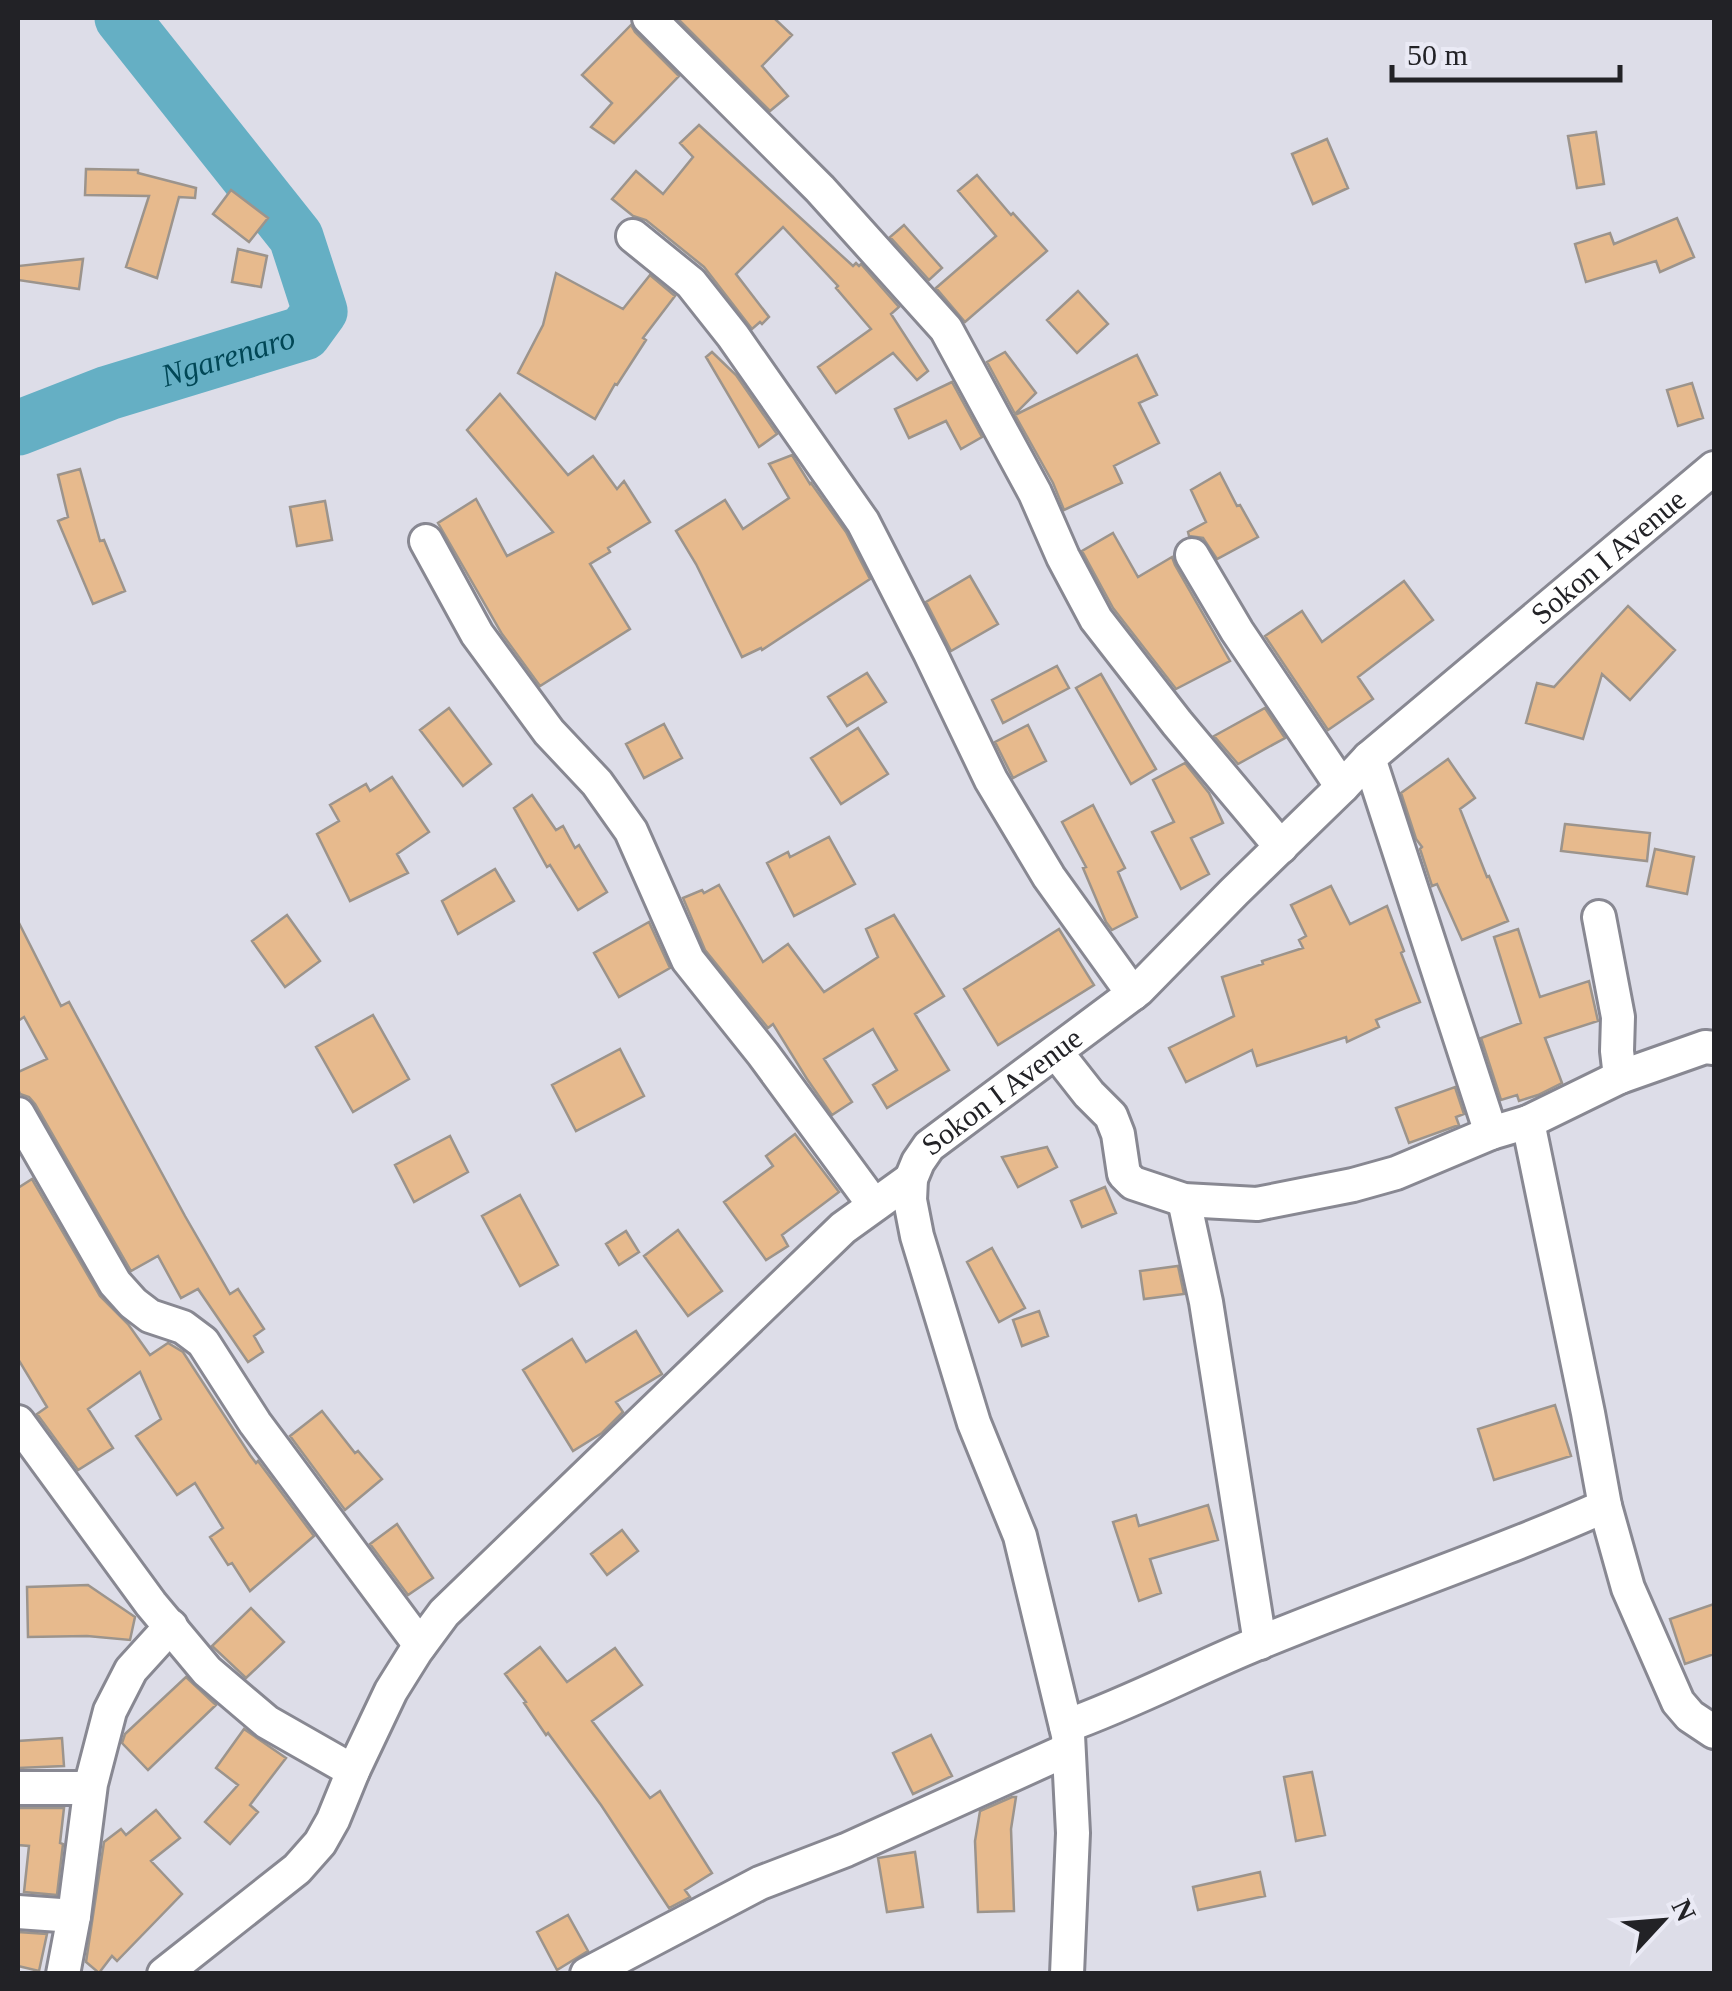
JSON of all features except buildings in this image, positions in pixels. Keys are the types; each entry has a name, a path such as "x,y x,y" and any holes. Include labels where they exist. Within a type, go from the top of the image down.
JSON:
{"street":[{"path":"649,18 820,189 946,329 1035,493 1063,558 1096,619 1177,723 1282,846"},
{"path":"633,236 691,283 734,336 862,522 990,780 1049,877 1132,994"},
{"name":"Sokon I Avenue","path":"1068,1974 1073,1833 1066,1738 1020,1536 974,1423 917,1236 910,1200 911,1178 929,1146 1132,994 1369,758 1714,468"},
{"path":"426,541 476,634 550,732 598,783 631,831 688,960 874,1205"},
{"path":"1192,555 1236,631 1342,787"},
{"path":"1369,758 1491,1133"},
{"path":"1599,917 1618,1017 1620,1077"},
{"path":"1056,1052 1111,1116 1124,1174 1133,1183 1184,1200 1257,1204 1396,1173 1491,1133 1528,1122 1620,1077 1706,1047 1714,1048"},
{"path":"18,1114 116,1282 150,1316 183,1327 203,1342 255,1423 420,1645"},
{"path":"1528,1122 1605,1506 1628,1588 1678,1702 1690,1716 1714,1732"},
{"path":"164,1974 296,1870 320,1843 391,1691 444,1613 842,1228 911,1178"},
{"path":"1184,1200 1206,1302 1260,1643"},
{"path":"18,1422 151,1604 207,1671 267,1722 352,1771"},
{"path":"586,1974 760,1884 846,1850 1066,1738 1098,1715 1260,1643 1605,1506"},
{"path":"63,1974 90,1788 110,1711 131,1670 171,1626"},
{"path":"18,1788 90,1788"},
{"path":"18,1912 74,1916"}],"waterway":[{"name":"Ngarenaro","path":"18,428 108,393 304,333 320,311 296,237 122,18"}]}
